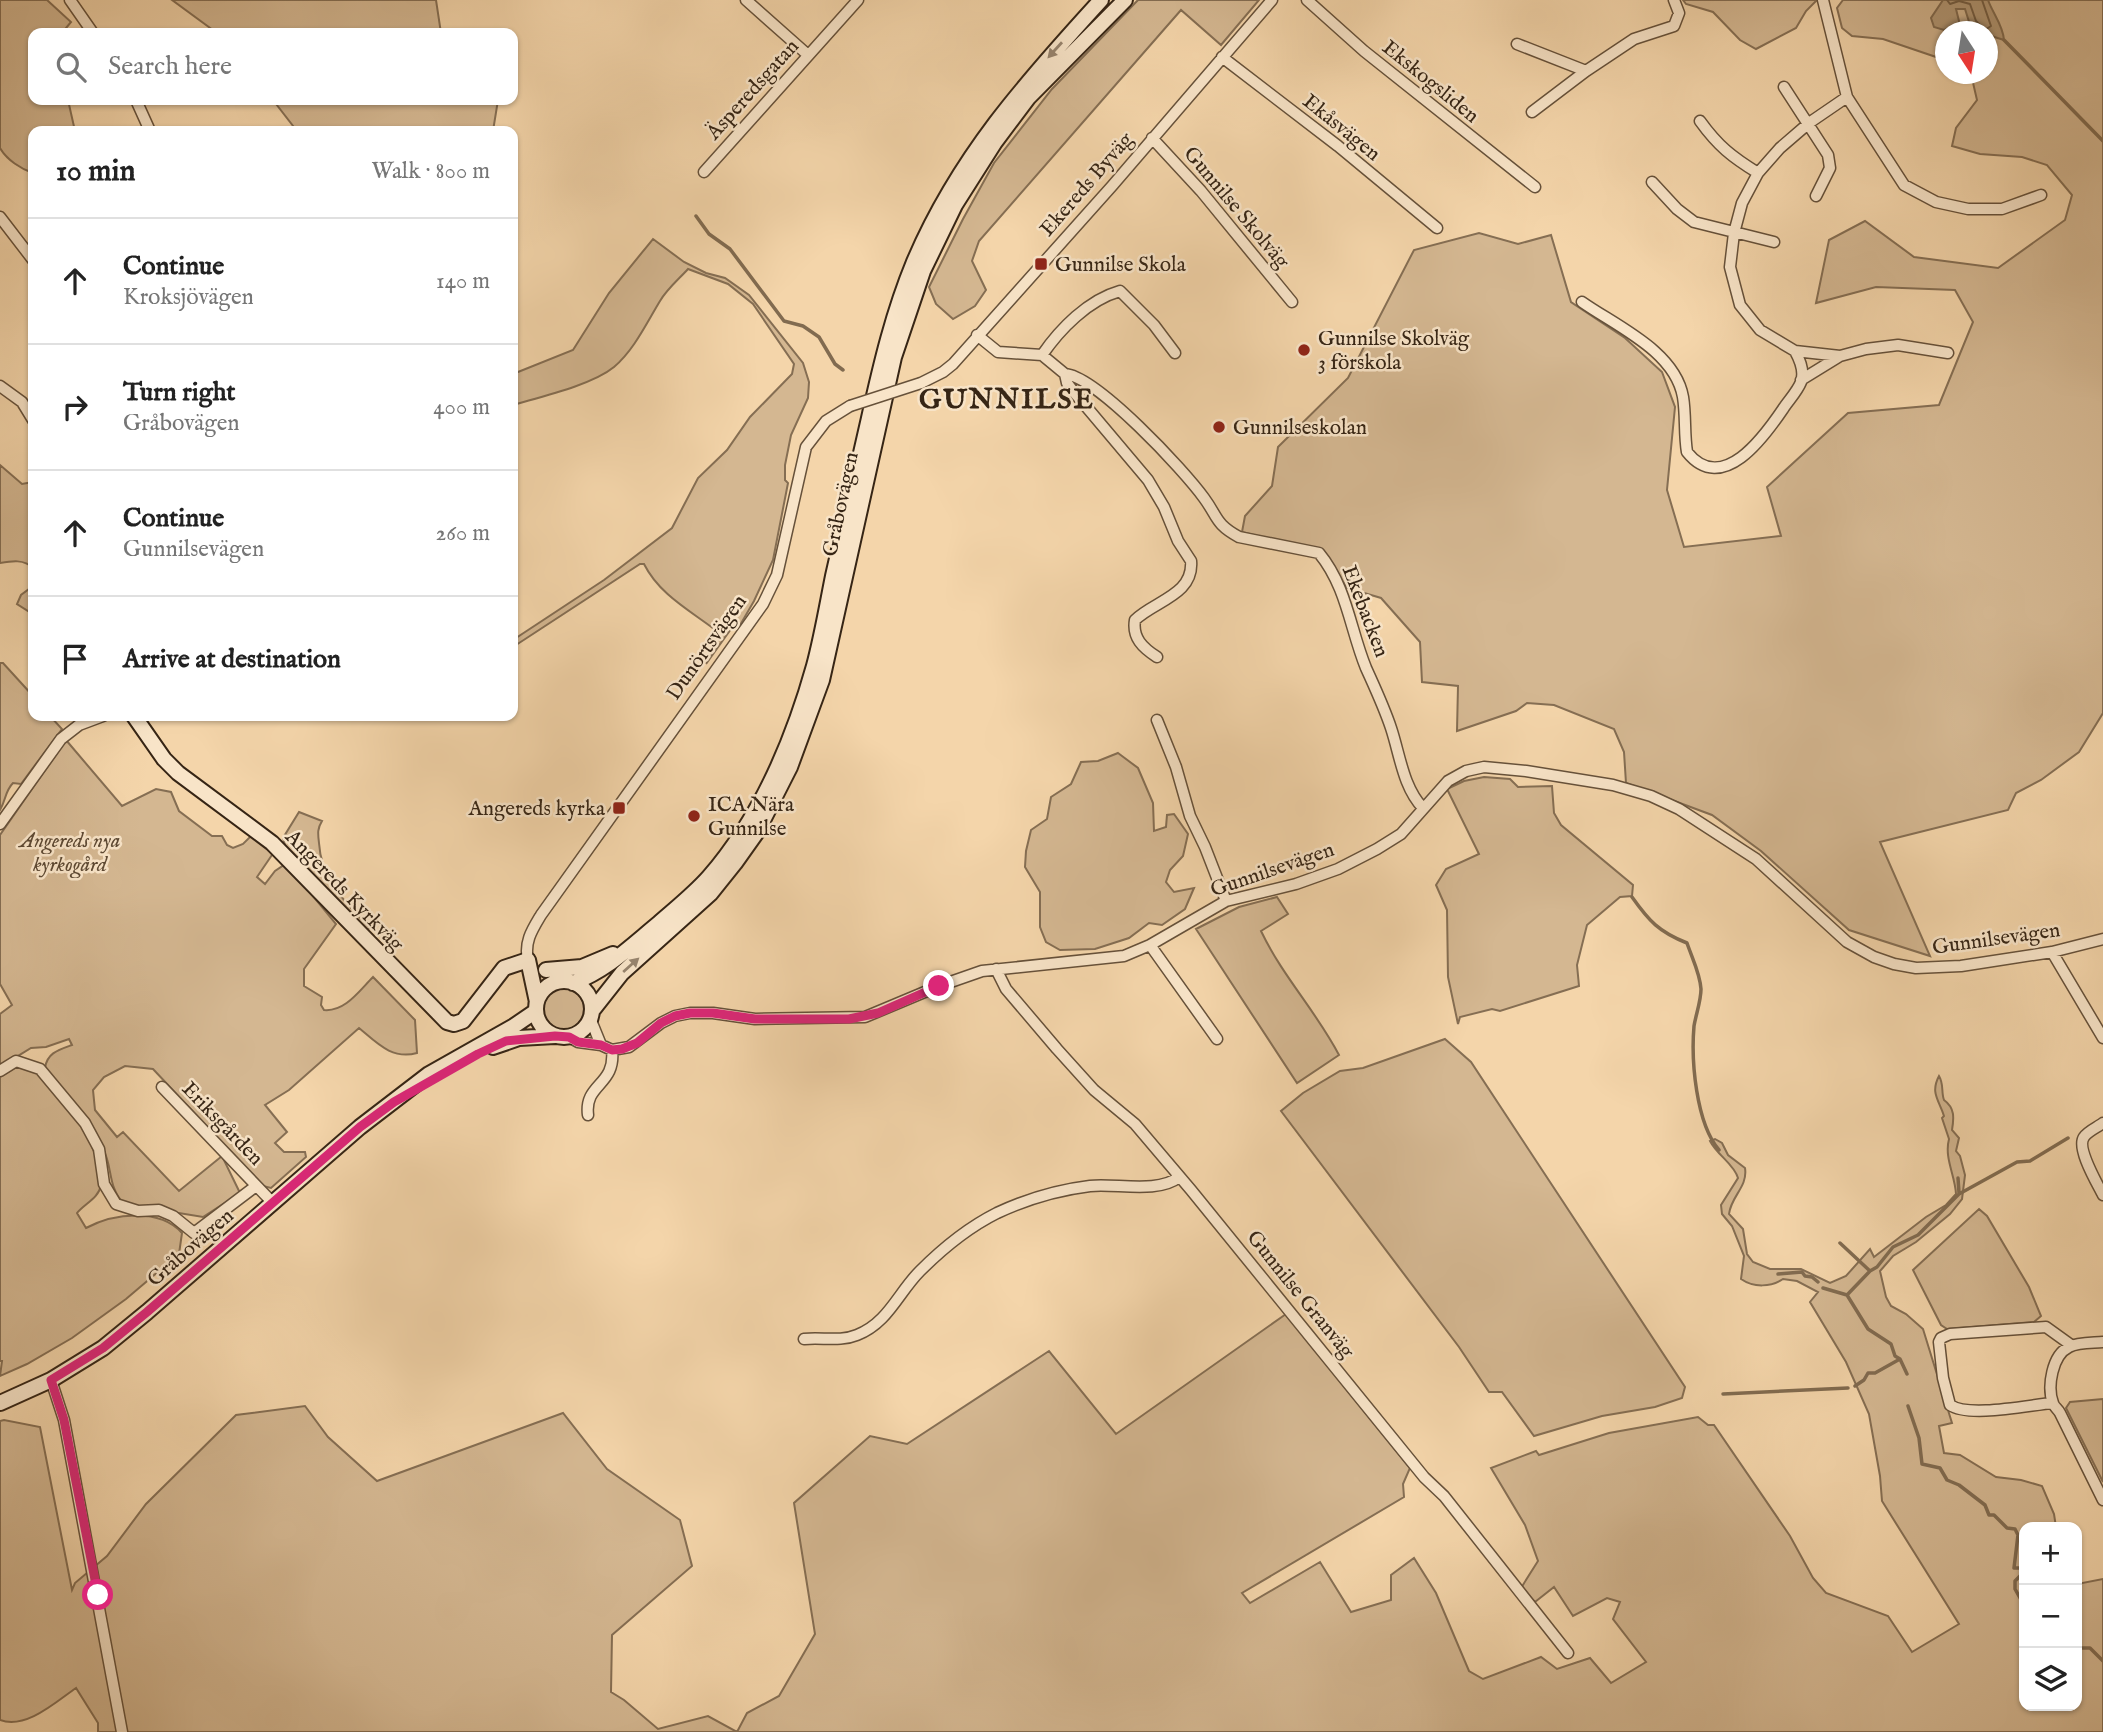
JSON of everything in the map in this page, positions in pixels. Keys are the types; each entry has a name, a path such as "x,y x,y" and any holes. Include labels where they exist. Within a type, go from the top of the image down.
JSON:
{"main road":[{"name":"Gråbovägen","path":"566,982 595,974 628,949 707,879 746,826 771,781 801,708 814,666 889,331 914,261 956,180 976,148 1008,104 1101,0"},
{"name":"Gråbovägen","path":"591,1015 622,972 711,893 757,832 790,767 822,680 894,357 923,271 956,205 995,142 1028,98 1125,0"},
{"name":"Angereds Kyrkväg","path":"137,721 164,759 178,773 272,843 447,1022 454,1024 463,1021 504,968 529,962"},
{"path":"545,970 582,967 628,949"},
{"path":"529,962 585,991 589,998 591,1015 582,1030 562,1036 540,1023 536,1006 542,991 566,982"},
{"name":"Dunörtsvägen","path":"529,962 536,1006"},
{"name":"Gråbovägen","path":"0,1403 51,1380 103,1348 360,1127 429,1074 514,1026 536,1006"},
{"name":"Gråbovägen","path":"394,1102 506,1041 562,1036"}],"street":[{"path":"71,0 90,28"},
{"path":"746,0 808,55"},
{"name":"Äsperedsgatan","path":"704,172 858,0"},
{"name":"Ekereds Byväg","path":"921,383 949,368 1272,0"},
{"name":"Ekskogsliden","path":"1307,0 1364,51 1535,187"},
{"path":"1532,112 1586,71 1634,40 1674,26 1679,13 1674,0"},
{"path":"1822,0 1847,97 1905,185 1936,202 1969,209 2002,209 2041,195"},
{"path":"1517,44 1586,71"},
{"name":"Ekåsvägen","path":"1223,57 1338,146 1437,228"},
{"path":"1784,87 1809,123 1829,159 1830,169 1816,196"},
{"path":"1840,356 1795,351 1760,330 1740,305 1730,267 1734,233 1742,203 1758,173 1780,148 1809,123 1847,97"},
{"path":"138,105 148,126"},
{"path":"1700,121 1714,141 1731,157 1758,173"},
{"name":"Gunnilse Skolväg","path":"1152,138 1201,191 1292,302"},
{"path":"1652,182 1677,209 1694,222 1774,242"},
{"path":"0,217 28,253"},
{"path":"1042,355 1078,314 1110,294 1120,291 1154,325 1175,353"},
{"path":"1582,302 1647,345 1674,375 1683,395 1687,452 1700,463 1719,466 1728,465 1745,456 1763,437 1801,380 1840,356 1898,345 1948,353"},
{"path":"977,335 998,352 1042,355 1065,374 1073,391 1160,498 1178,541 1191,561 1191,574 1173,596 1135,620 1135,634 1139,642 1145,650 1157,657"},
{"path":"1795,351 1800,360 1801,380"},
{"name":"Ekebacken","path":"1065,374 1082,380 1121,409 1205,499 1214,518 1227,531 1239,537 1305,549 1319,554 1327,563 1348,608 1366,668 1392,731 1402,768 1416,800 1423,808"},
{"name":"Dunörtsvägen","path":"529,962 526,944 541,915 763,604 777,575 806,447 826,421 850,406 921,383"},
{"path":"0,386 22,402 28,412"},
{"path":"1157,720 1176,767 1190,816 1226,901"},
{"path":"0,824 61,739 79,724 88,721"},
{"name":"Gunnilsevägen","path":"612,1050 629,1047 661,1023 690,1013 713,1013 755,1019 864,1017 939,986 996,969 1124,956 1150,945 1226,901 1296,884 1338,869 1377,849 1401,834 1448,781 1466,771 1483,767 1613,785 1651,796 1679,808 1756,859 1847,942 1874,957 1916,968 1945,968 2052,952 2103,939"},
{"path":"1150,945 1217,1039"},
{"path":"2052,952 2103,1038"},
{"name":"Gunnilse Granväg","path":"996,969 1006,989 1057,1049 1094,1090 1135,1124 1424,1477 1444,1496 1568,1653"},
{"path":"591,1015 601,1045"},
{"path":"562,1036 612,1050 612,1067 608,1076 589,1096 587,1115"},
{"name":"Eriksgården","path":"0,1071 16,1061 40,1069 90,1132 99,1149 104,1184 116,1204 138,1211 159,1210 173,1216 194,1233 256,1186"},
{"name":"Eriksgården","path":"162,1087 273,1203"},
{"path":"2103,1123 2084,1137 2082,1142 2084,1154 2103,1195"},
{"path":"804,1339 844,1340 860,1335 880,1322 919,1272 969,1230 996,1214 1055,1191 1092,1186 1162,1184 1179,1177"},
{"path":"2053,1403 1980,1410 1956,1409 1950,1405 1945,1389 1939,1342 1950,1334 2046,1327 2071,1345"},
{"path":"2103,1342 2071,1345 2061,1352 2053,1367 2053,1403 2103,1500"},
{"path":"51,1380 64,1420 121,1732"}],"green space":[{"path":"0,0 47,0 71,22 66,28 28,28 28,105 69,105 74,126 28,126 28,171 15,164 0,148"},
{"path":"172,0 436,0 440,28 210,28"},
{"path":"1138,0 1259,0 1221,45 1181,10 979,241 972,261 986,290 975,306 953,319 936,304 929,287 994,163 1052,89"},
{"path":"1683,0 1817,0 1806,11 1796,28 1756,49 1740,40 1713,12 1686,4"},
{"path":"1843,0 2103,0 2103,713 2079,752 2041,780 2016,793 2008,810 1880,842 1930,956 1849,930 1761,851 1712,815 1626,783 1624,752 1614,729 1554,705 1527,703 1516,711 1457,731 1458,686 1422,682 1420,642 1381,598 1347,588 1323,552 1242,532 1245,516 1272,486 1278,447 1348,378 1414,250 1479,233 1518,244 1551,235 1571,302 1625,338 1662,372 1675,407 1667,490 1684,547 1781,536 1767,487 1848,413 1939,405 1973,322 1955,290 1876,287 1816,303 1829,240 1865,221 1914,257 1998,268 2065,220 2072,195 2047,165 2022,157 1980,154 1952,146 1956,128 1977,100 1973,84 1998,84 1998,21 1935,21 1935,57 1883,39 1852,36 1842,28 1837,8"},
{"path":"277,105 497,105 494,126 293,126"},
{"path":"653,239 684,262 706,273 725,278 749,295 803,363 809,382 808,398 791,435 785,465 785,480 788,483 773,560 739,627 731,629 706,664 716,643 714,629 666,593 644,564 640,564 518,644 518,637 604,580 672,528 698,478 727,450 750,417 792,374 794,364 753,304 728,284 688,269 663,297 634,345 614,367 579,385 518,404 518,372 573,350 609,293"},
{"path":"0,465 22,484 28,483 28,565 13,561 0,563"},
{"path":"28,590 28,611 17,604 21,595"},
{"path":"0,663 3,663 28,690 28,721 55,721 62,729 21,784 13,783 10,786 0,810"},
{"name":"Angereds nya kyrkogård","path":"66,740 122,806 156,789 171,792 179,811 212,836 222,836 227,845 233,848 243,844 253,834 274,852 257,877 265,884 275,871 284,865 290,868 336,924 304,969 304,986 322,997 321,1005 324,1010 339,1008 345,1004 373,977 415,1020 417,1053 400,1054 385,1049 359,1028 289,1090 265,1105 287,1132 275,1143 284,1152 305,1152 306,1157 271,1188 263,1186 153,1069 125,1066 104,1077 93,1090 95,1110 117,1137 123,1132 179,1191 222,1156 240,1193 203,1217 124,1204 115,1190 103,1149 45,1068 51,1055 72,1045 69,1039 46,1047 31,1048 0,1067 0,1014 12,1005 0,984 0,835"},
{"path":"1118,753 1138,768 1153,803 1154,831 1166,827 1167,815 1174,814 1188,834 1183,856 1170,870 1166,882 1174,892 1194,888 1185,909 1162,925 1149,923 1129,938 1095,949 1060,950 1046,942 1040,927 1040,892 1025,867 1031,830 1047,819 1051,797 1071,784 1081,762 1098,761"},
{"path":"1484,777 1510,779 1518,787 1552,786 1554,813 1561,825 1633,885 1632,896 1620,897 1587,925 1577,965 1579,986 1500,1011 1492,1009 1460,1017 1458,1024 1448,977 1447,910 1436,885 1446,869 1479,854 1447,789 1464,781"},
{"path":"299,812 322,821 318,834 324,868 336,890 370,928 365,930 285,845 283,838"},
{"path":"1277,897 1288,914 1261,931 1279,964 1339,1055 1297,1083 1196,929 1239,907"},
{"path":"563,988 578,994 584,1009 578,1024 563,1030 548,1024 542,1009 548,994"},
{"path":"1445,1039 1471,1062 1685,1387 1682,1398 1655,1407 1602,1416 1534,1436 1502,1392 1489,1392 1459,1347 1281,1111 1303,1093 1340,1071 1363,1068"},
{"path":"18,1066 36,1073 68,1105 96,1156 100,1190 77,1213 86,1228 123,1216 149,1216 173,1225 182,1233 179,1254 126,1299 72,1338 0,1376 0,1077"},
{"path":"1939,1076 1944,1100 1953,1114 1952,1130 1959,1138 1956,1151 1965,1175 1962,1199 1950,1214 1916,1242 1893,1256 1880,1271 1886,1297 1891,1306 1906,1314 1923,1329 1952,1423 1939,1426 1944,1453 1960,1455 1996,1477 2042,1486 2054,1514 2055,1522 2019,1522 2019,1711 2082,1711 2082,1583 2103,1579 2103,1732 737,1732 747,1713 779,1696 815,1634 794,1503 870,1436 907,1444 1049,1351 1116,1434 1286,1314 1410,1468 1403,1484 1404,1497 1242,1593 1250,1603 1320,1562 1351,1612 1391,1600 1391,1575 1414,1558 1436,1593 1469,1671 1483,1679 1541,1657 1557,1669 1590,1658 1611,1683 1646,1662 1613,1619 1620,1602 1607,1598 1573,1616 1554,1587 1535,1602 1521,1588 1538,1561 1525,1525 1491,1468 1536,1451 1539,1455 1609,1433 1698,1417 1708,1425 1714,1425 1790,1536 1813,1578 1826,1593 1888,1616 1912,1652 1959,1624 1882,1501 1869,1414 1846,1362 1810,1302 1818,1292 1797,1281 1783,1279 1762,1285 1741,1279 1744,1256 1732,1226 1722,1214 1721,1205 1738,1178 1710,1141 1715,1139 1722,1143 1728,1155 1745,1168 1744,1181 1729,1214 1743,1229 1747,1254 1753,1262 1770,1269 1801,1269 1830,1283 1846,1276 1870,1249 1874,1257 1946,1205 1956,1194 1948,1153 1949,1139 1935,1092"},
{"path":"1979,1209 1987,1216 2029,1287 2041,1316 2034,1322 1947,1329 1941,1325 1913,1270"},
{"path":"2103,1399 2103,1482 2066,1408 2070,1402"},
{"path":"305,1406 328,1437 377,1481 563,1413 607,1469 680,1520 692,1566 612,1635 611,1692 658,1729 708,1716 737,1732 98,1732 98,1723 76,1688 30,1718 10,1722 0,1720 0,1421 40,1427 72,1590 75,1583 107,1556 146,1504 236,1415"}],"water":[{"path":"1943,0 1988,0 2000,24 2004,40 1998,38 1998,21 1969,21 1965,9 1956,9 1959,21 1935,21 1935,27 1931,18"}],"waterway":[{"path":"2004,40 2103,141"},
{"path":"696,216 709,234 730,249 784,321 803,326 819,337 835,364 843,370"},
{"path":"1632,897 1655,925 1687,943 1696,966 1701,989 1693,1040 1697,1091 1705,1124 1719,1150"},
{"path":"1847,1295 1877,1267 1893,1247 1918,1235 1959,1194 2017,1162 2030,1161 2068,1138"},
{"path":"1958,1178 1959,1193"},
{"path":"1840,1243 1870,1271"},
{"path":"1778,1274 1802,1272 1818,1282"},
{"path":"1823,1288 1847,1295 1868,1329 1891,1344 1895,1356 1900,1359 1907,1374"},
{"path":"1855,1386 1864,1380 1868,1373 1875,1373 1900,1359"},
{"path":"1723,1394 1848,1388"},
{"path":"1908,1406 1919,1438 1922,1464 1940,1468 1947,1480 1959,1485 1985,1505 1989,1515 1994,1515 2007,1528 2015,1529 2018,1535 2014,1568 2020,1568 2023,1573 2015,1581 2019,1596"},
{"path":"2082,1648 2090,1648 2103,1661"}],"place":[{"name":"Gunnilse Skola","path":"1041,264"},
{"name":"Gunnilse Skolväg 3 förskola","path":"1304,350"},
{"name":"Gunnilseskolan","path":"1219,427"},
{"name":"Angereds kyrka","path":"619,808"},
{"name":"ICA Nära Gunnilse","path":"694,816"}],"district":[{"name":"GUNNILSE","path":"1007,398"}],"route":[{"path":"98,1595 64,1420 51,1380 103,1348 360,1127 394,1102 478,1054 519,1038 569,1037 578,1042 601,1045 612,1050 622,1049 637,1043 661,1023 690,1013 713,1013 755,1019 849,1019 878,1013 939,986"}]}
